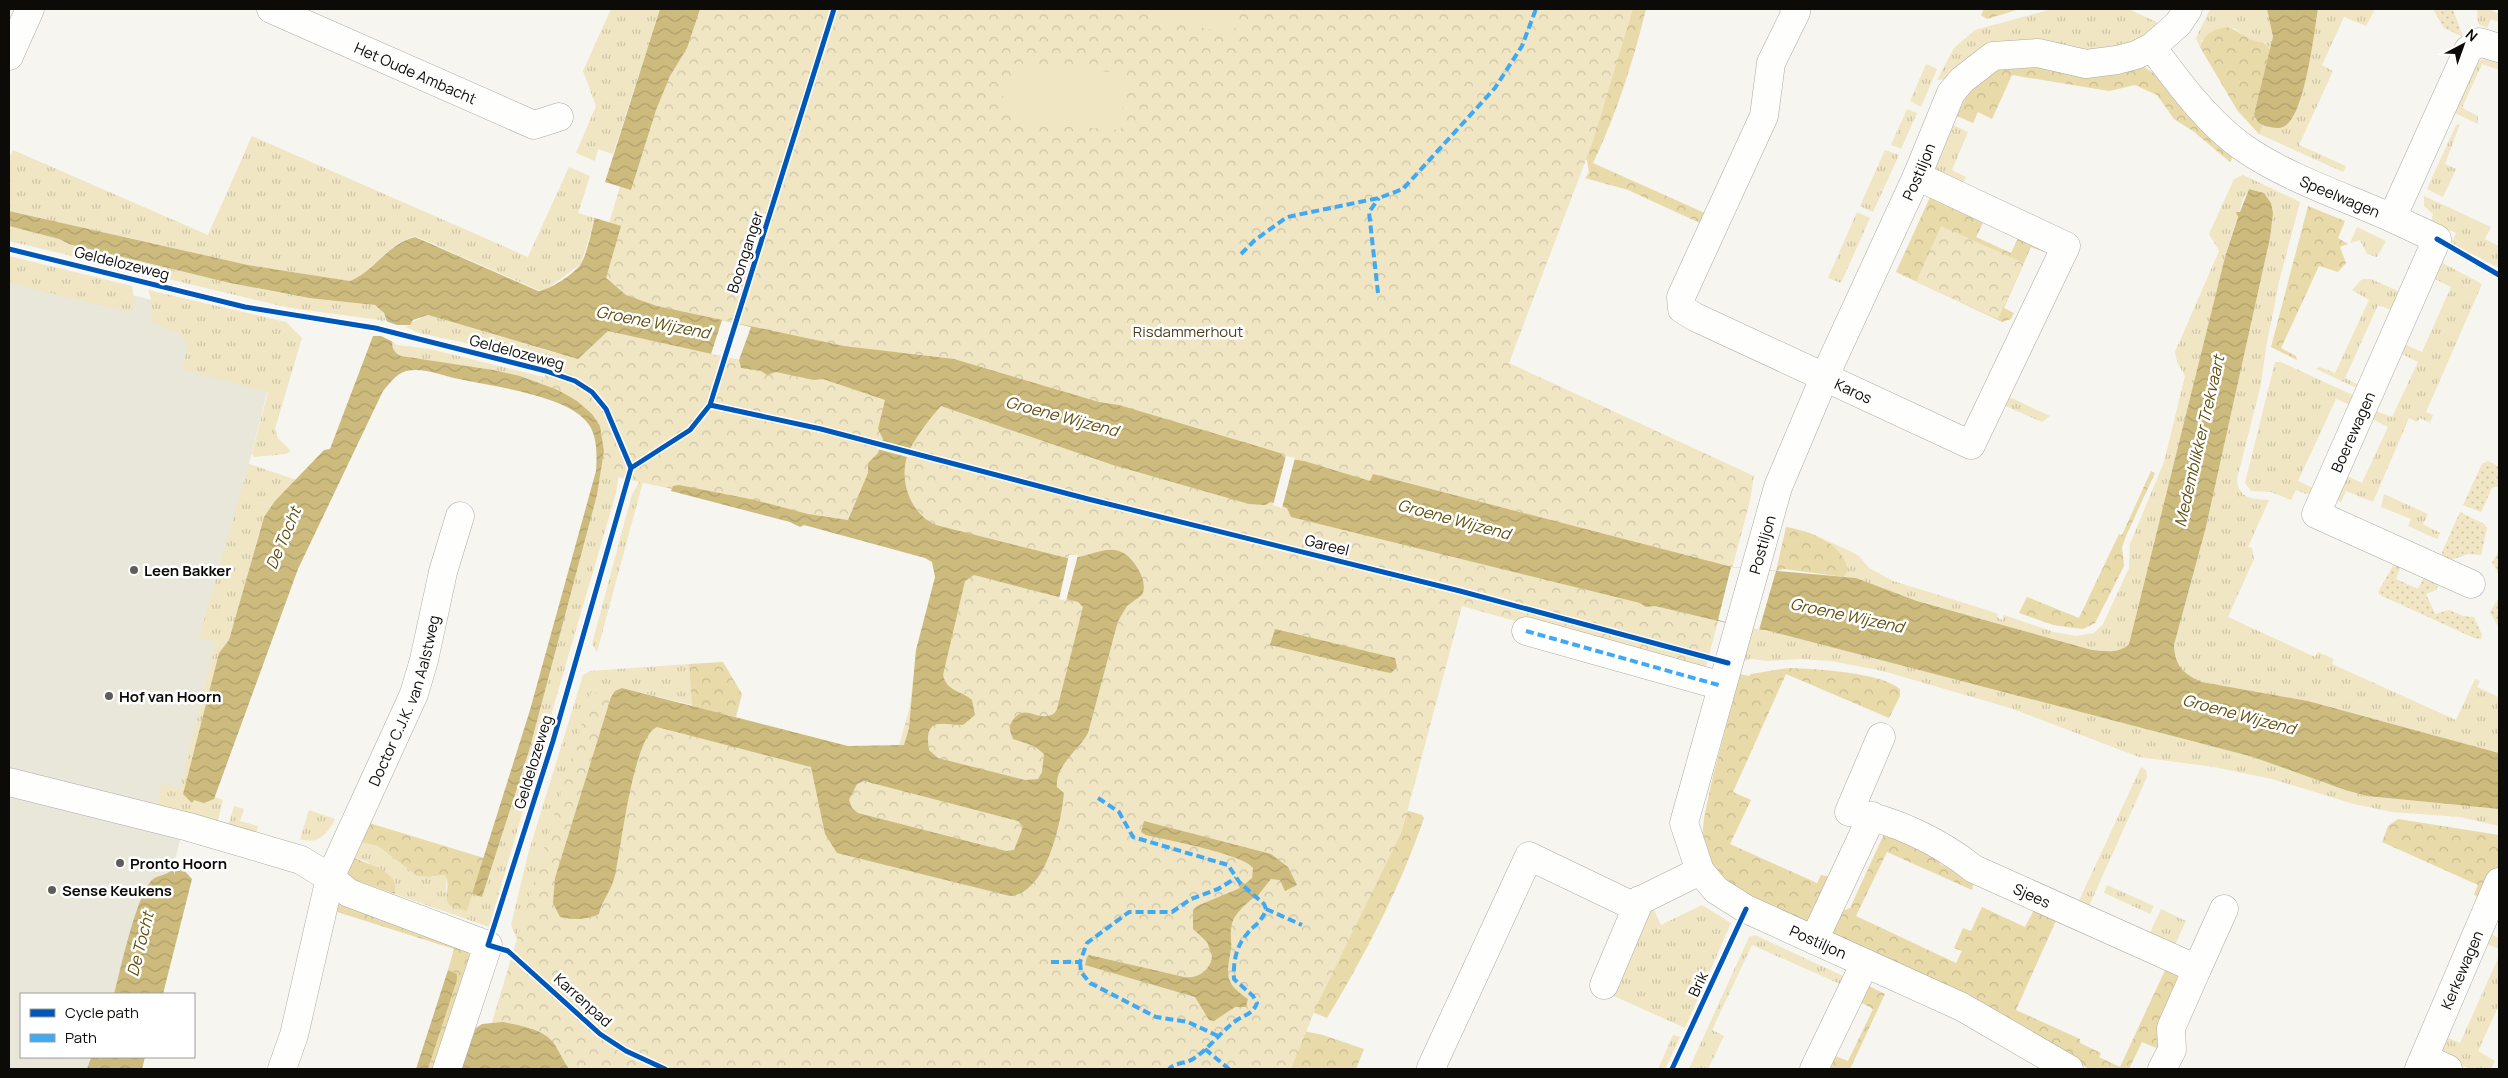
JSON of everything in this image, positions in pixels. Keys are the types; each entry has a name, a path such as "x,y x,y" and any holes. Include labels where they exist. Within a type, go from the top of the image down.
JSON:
{"street":[{"path":"9,56 30,9"},
{"name":"Het Oude Ambacht","path":"271,9 534,125 559,117"},
{"name":"Karos","path":"1794,9 1796,12 1771,62 1764,116 1710,232 1680,303 1687,314 1971,445 2066,246 1917,176"},
{"name":"Postiljon","path":"2069,1069 1962,1007 1746,910 1716,890 1700,871 1684,822 1778,487 1824,378 1917,176 1951,93 1962,80 1993,56 2038,53 2086,64 2117,60 2152,47 2178,24 2188,9"},
{"name":"Speelwagen","path":"2152,47 2217,126 2243,148 2276,167 2392,218 2468,50 2479,42 2499,48"},
{"name":"Boerewagen","path":"2392,218 2437,240 2316,514 2471,584"},
{"name":"Doctor C.J.K. van Aalstweg","path":"282,1069 294,1035 330,878 414,694 424,660 443,572 460,516"},
{"path":"1526,631 1722,686"},
{"name":"Sjees","path":"1881,737 1849,812 1872,816 1951,850 1974,869 2197,969"},
{"path":"9,782 189,826 301,860 350,893 488,945 447,1069"},
{"path":"1814,940 1872,816"},
{"path":"1434,1069 1431,1068 1529,856 1631,905 1700,871"},
{"name":"Kerkewagen","path":"2448,1069 2422,1064 2499,882"},
{"path":"1604,985 1640,900"},
{"path":"2162,1069 2172,1050 2170,1028 2224,909"},
{"path":"1814,1069 1865,964"}],"shaded area":[{"name":"Hof van Hoorn","path":"9,263 282,334 249,464 296,480 275,501 261,525 229,640 219,653 183,793 190,802 172,871 159,876 131,930 114,993 20,993 20,1058 91,1058 87,1069 9,1069"}],"green space":[{"path":"611,9 660,9 613,154 598,149 595,161 576,153 596,106 583,71"},
{"name":"Risdammerhout","path":"678,9 1633,9 1593,141 1509,363 1754,476 1750,501 1704,674 1462,606 1402,831 1317,1005 1291,1069 478,1069 591,692 894,764 910,706 916,651 953,554 807,518 607,475 599,426 593,416 586,408 575,401 542,384 549,365 587,297 645,103"},
{"path":"1158,9 1239,9 1233,35 1157,17"},
{"path":"1617,9 1646,9 1624,87 1593,163 1707,214 1702,224 1628,190 1585,178 1589,173 1587,160 1578,154"},
{"path":"1984,9 2020,9 1987,19 1981,15"},
{"path":"2052,9 2128,9 2161,24 2135,43 1937,80 1954,48 1975,30"},
{"path":"2210,9 2267,9 2273,37 2271,50 2264,42 2251,41 2234,28 2202,40 2200,47 2196,38"},
{"path":"2318,9 2375,9 2366,26 2344,17 2322,65 2333,71 2299,145 2346,166 2343,172 2259,134 2263,126 2278,128 2316,23"},
{"path":"2433,9 2453,9 2463,37 2444,28"},
{"path":"2477,9 2488,9 2499,14 2499,22 2491,19 2487,28 2478,24"},
{"path":"2225,27 2235,30 2252,40 2263,42 2271,50 2254,113 2256,120 2263,126 2259,134 2237,110 2200,47 2210,33"},
{"path":"2488,57 2499,62 2499,70 2482,64 2462,108 2478,116 2478,124 2453,112 2476,62"},
{"path":"1926,64 1937,69 1921,107 1910,101"},
{"path":"2004,66 2029,66 2076,75 2144,67 2163,79 2234,155 2230,162 2193,131 2174,119 2157,95 2135,85 2109,91 2012,75 1992,119 1978,112 1973,123 1957,116 1970,91 1980,81"},
{"path":"1037,67 1125,73 1121,130 1033,124 1022,120 1010,108 1001,93 1006,81 1014,74 1024,69"},
{"path":"1907,109 1917,113 1901,149 1891,145"},
{"path":"2460,124 2445,164 2456,169 2443,197 2427,189 2456,125"},
{"path":"1953,125 1968,132 1952,170 1966,177 1962,185 1931,171"},
{"path":"252,136 528,257 569,167 590,176 578,213 595,218 581,264 545,290 538,290 415,236 395,246 367,271 350,281 248,265 9,211 9,159 13,150 208,235"},
{"path":"1885,150 1899,155 1873,212 1860,206"},
{"path":"2243,175 2300,202 2279,282 2261,384 2237,479 2240,491 2247,497 2269,500 2248,547 2252,548 2254,559 2228,617 2315,657 2318,652 2334,659 2332,664 2456,720 2475,679 2480,681 2477,687 2499,697 2499,753 2308,701 2202,682 2190,676 2178,664 2174,645 2206,527 2270,238 2269,200 2264,193 2249,189 2243,199 2225,257 2129,644 2121,649 2112,651 2092,650 1917,601 1856,578 1844,577 1847,566 1836,550 1821,538 1859,556 1869,568 1893,581 1987,610 1998,614 1997,617 2002,620 2004,615 2054,632 2076,636 2094,633 2103,624 2129,568 2130,544 2164,462 2185,376 2177,362 2175,352 2219,251 2209,234 2234,179"},
{"path":"1931,195 1985,219 1976,237 2011,253 2020,234 2047,246 2044,252 2031,247 2004,308 2014,313 2011,319 2002,322 1896,272"},
{"path":"2424,196 2491,227 2485,239 2499,246 2499,268 2451,243 2456,233 2431,221 2433,214 2424,206"},
{"path":"2308,206 2345,221 2338,238 2348,244 2340,247 2346,263 2338,272 2319,266 2281,348 2296,356 2297,360 2271,347"},
{"path":"1857,212 1870,218 1841,283 1828,278"},
{"path":"9,226 59,239 69,244 248,286 308,298 371,304 384,314 386,324 380,320 290,308 9,241"},
{"path":"1941,226 2024,263 1998,319 1916,282"},
{"path":"2357,227 2386,241 2377,257 2367,254 2360,240 2350,243"},
{"path":"9,256 132,286 135,303 131,311 120,310 9,283"},
{"path":"2441,262 2482,284 2426,412 2433,415 2430,423 2420,418 2417,422 2409,418 2373,502 2346,491 2341,502 2338,501 2336,496 2347,476 2362,483 2388,427 2372,419 2376,411 2392,417 2418,362 2400,353 2404,344 2422,352 2451,287 2435,279"},
{"path":"2362,279 2371,279 2400,292 2394,311 2378,305 2345,378 2359,385 2361,390 2316,369 2320,367 2335,373 2369,300 2352,290"},
{"path":"148,290 286,322 302,338 275,429 278,438 291,451 286,454 254,457 252,453 268,392 182,369 188,346 178,333 152,322 151,299"},
{"path":"428,315 569,357 560,368 475,345 419,333 404,326"},
{"path":"392,341 397,345 430,349 548,378 589,399 600,426 558,390 520,376 401,356 394,351"},
{"path":"2275,362 2281,362 2357,397 2351,405 2336,399 2298,481 2313,488 2311,493 2306,494 2296,490 2291,500 2271,492 2251,491 2245,483"},
{"path":"2007,396 2050,416 2042,422 2003,405"},
{"path":"600,427 619,474 616,493 489,927 395,894 396,891 368,862 351,856 357,841 378,846 417,876 433,877 444,875 447,878 446,891 467,911 472,894 482,897 529,751 597,495 604,451"},
{"path":"2488,461 2499,467 2499,486 2492,488 2481,512 2463,505 2482,464"},
{"path":"249,464 296,480 275,501 261,525 229,640 219,653 183,793 192,803 193,800 214,799 215,797 223,800 217,824 161,808 158,802 162,784 180,788 216,642 199,638"},
{"path":"2151,471 2155,473 2122,547 2124,566 2095,623 2083,629 2067,627 2053,625 2019,613 2027,597 2079,618 2119,534 2122,535"},
{"path":"643,476 597,652 592,644 632,494"},
{"path":"2384,494 2428,514 2423,524 2440,533 2437,539 2408,526 2411,519 2381,507"},
{"path":"2460,512 2484,524 2487,528 2481,555 2468,554 2451,560 2443,557 2442,552"},
{"path":"1786,527 1815,535 1839,552 1848,570 1844,577 1784,569 1776,571"},
{"path":"2499,551 2499,575 2492,562"},
{"path":"2395,562 2402,563 2396,579 2418,589 2425,575 2439,584 2436,590 2426,594 2435,614 2449,610 2463,616 2474,617 2482,635 2481,639 2474,638 2380,595 2378,592"},
{"path":"2499,597 2499,625 2498,626 2490,612"},
{"path":"1752,629 1766,630 2253,757 2367,796 2499,809 2499,826 2460,817 2392,812 2354,804 2272,779 2214,767 2139,757 2010,708 1883,671 1831,661 1800,659 1766,661 1753,659 1743,661"},
{"path":"723,662 742,694 736,717 692,707 689,664"},
{"path":"689,664 692,705 622,688 611,696 522,952 511,925 528,854 583,675 590,671"},
{"path":"1788,668 1847,672 1863,675 1891,683 1900,689 1900,696 1889,718 1786,674 1733,792 1751,800 1730,844 1817,883 1821,875 1831,877 1812,925 1742,895 1713,867 1702,839 1704,818 1712,780 1740,674 1749,676 1751,674"},
{"path":"2141,767 2146,770 2147,777 2089,906 2077,905"},
{"path":"234,806 244,809 240,821 258,826 256,835 228,827"},
{"path":"309,810 335,819 322,837 312,841 300,839"},
{"path":"1409,811 1422,815 1424,818 1393,895 1355,970 1327,1018 1300,1007 1402,815"},
{"path":"2398,819 2499,835 2499,875 2478,898 2474,894 2478,885 2382,842 2388,826"},
{"path":"366,822 484,858 467,911 458,909 448,903 447,878 444,875 417,876 378,846 357,841"},
{"path":"1884,834 1938,856 1940,864 1974,880 1972,890 1887,852 1856,916 1956,963 1962,951 1954,948 1963,928 1971,931 1982,907 2025,927 2036,906 2058,916 2016,1010 2080,1039 2080,1043 2101,1053 2099,1057 2120,1067 2167,966 2175,969 2180,983 2159,1049 2142,1042 2129,1069 2089,1069 2022,1028 1830,934 1838,913 1850,908"},
{"path":"351,856 387,873 395,886 395,894 349,878 345,873"},
{"path":"2107,885 2154,906 2150,914 2104,893"},
{"path":"339,903 462,943 475,964 441,1069 428,1069 457,980 457,974 448,970 454,949 334,911"},
{"path":"1702,905 1731,923 1685,1028 1614,996 1611,992 1649,909 1653,908 1661,925"},
{"path":"2161,909 2186,921 2173,949 2148,937"},
{"path":"2491,934 2499,938 2499,949 2487,944"},
{"path":"1755,935 1843,976 1840,984 1752,945 1712,1030 1724,1036 1708,1069 1689,1069 1749,937"},
{"path":"2499,956 2499,1005 2478,1051 2495,1061 2491,1069 2469,1069 2439,1053 2444,1036 2460,1043"},
{"path":"1863,983 1885,994 1850,1069 1829,1069 1835,1056 1848,1061 1873,1009 1855,999"},
{"path":"1294,1029 1323,1035 1364,1049 1356,1069 1260,1069"},
{"path":"1673,1035 1680,1037 1665,1069 1658,1069"}],"water":[{"path":"660,9 700,9 687,48 670,76 656,110 631,190 605,182"},
{"path":"2267,9 2318,9 2308,72 2298,106 2292,119 2285,126 2279,128 2262,125 2254,114 2273,37"},
{"path":"2249,189 2264,193 2271,203 2273,213 2270,238 2206,527 2174,645 2178,664 2190,676 2202,682 2308,701 2499,753 2499,809 2367,796 2253,757 1766,630 1752,629 1655,606 1646,607 1640,603 1291,517 1287,508 1271,502 1265,505 1249,504 1113,465 941,406 911,447 905,469 907,492 918,512 926,519 936,525 1067,558 1105,550 1122,552 1130,558 1138,569 1143,582 1144,589 1142,595 1127,606 1118,621 1088,733 1068,758 1057,779 1057,787 1064,793 1060,821 1050,855 1034,883 1023,892 1010,896 837,853 825,834 811,767 657,727 649,735 641,750 635,771 612,885 599,914 575,919 560,917 553,903 555,878 611,697 615,691 622,688 848,746 904,745 909,728 916,650 935,577 932,562 925,558 804,525 800,527 790,522 671,491 673,486 679,485 755,500 808,514 848,520 868,473 868,463 878,453 883,439 878,429 885,400 823,379 814,380 776,372 767,375 761,371 741,368 739,360 608,331 578,359 428,315 413,320 410,325 398,326 392,342 394,350 401,356 520,376 558,390 577,401 592,414 600,426 604,451 597,495 529,751 482,897 472,894 530,710 596,471 596,444 589,425 575,411 561,404 507,388 419,370 406,371 393,379 383,391 298,569 214,799 204,803 194,800 192,803 183,794 219,653 229,640 264,517 275,501 324,450 330,449 373,336 381,336 387,322 384,313 375,305 309,298 230,283 69,244 59,239 9,226 9,211 248,265 350,281 367,271 397,245 415,237 538,291 549,288 561,281 581,264 595,218 621,226 606,278 626,295 657,306 844,346 954,359 1099,402 1119,405 1280,453 1285,458 1304,461 1370,481 1373,474 1732,567 1856,578 1917,601 2092,650 2116,651 2129,644 2225,257 2238,217 2236,212 2240,212","holes":["974,575 1078,602 1083,607 1057,709 1054,714 1043,716 1025,712 1017,715 1010,725 1013,739 1034,746 1044,754 1042,772 1038,779 1025,780 938,758 929,750 929,731 932,727 937,724 963,725 975,715 972,700 951,688 943,675 965,581","864,781 1018,821 1023,827 1014,850 1006,851 858,813 852,808 849,800 857,784"]},
{"path":"1275,629 1395,658 1397,667 1391,673 1385,672 1270,645"},
{"path":"1144,821 1271,854 1288,867 1297,885 1285,891 1280,880 1271,879 1255,899 1253,898 1233,920 1228,972 1234,988 1248,999 1246,1007 1235,1007 1214,1021 1209,1020 1195,997 1085,965 1089,955 1184,977 1194,977 1203,973 1209,965 1212,956 1207,942 1193,929 1193,910 1197,906 1240,888 1238,885 1241,881 1245,884 1252,878 1253,868 1235,858 1204,848 1146,835 1141,832"},
{"name":"De Tocht","path":"182,868 192,879 163,993 114,993 134,918 145,890 153,879 171,870 174,872 174,875 175,871 180,871"},
{"path":"448,970 457,974 457,980 428,1069 416,1069"},
{"path":"503,1022 532,1029 545,1035 555,1045 569,1069 461,1069 476,1028 482,1024"},
{"path":"91,1058 145,1058 142,1069 87,1069"}],"pier":[{"path":"383,320 397,325 412,325 399,328 395,343 381,336 373,336 374,334 379,334 384,323"},
{"path":"722,320 751,327 739,360 711,354"},
{"path":"880,440 913,449 911,458 877,449"},
{"path":"1286,456 1295,458 1282,508 1273,505"},
{"path":"1069,555 1078,555 1066,601 1059,599"},
{"path":"1731,567 1776,571 1759,630 1718,620"}],"marked path":[{"path":"1241,254 1255,240 1287,217 1379,198 1403,189 1495,88 1522,46 1536,9"},
{"path":"1378,293 1369,212 1379,198"},
{"path":"1526,631 1722,686"},
{"path":"1098,798 1119,812 1133,837 1228,865 1240,883 1264,904 1266,909 1261,920 1240,944 1234,967 1234,979 1253,996 1257,1003 1255,1007 1251,1012 1231,1024 1199,1055 1190,1061 1175,1065 1169,1069"},
{"path":"1051,962 1080,962 1087,943 1129,912 1172,912 1191,899 1218,889 1236,878"},
{"path":"1266,909 1302,925"},
{"path":"1080,962 1081,972 1090,983 1156,1017 1188,1022 1218,1036"},
{"path":"1205,1049 1229,1069"}],"cycle path":[{"name":"Boonganger","path":"631,468 690,430 710,405 834,9"},
{"path":"2437,239 2499,275"},
{"name":"Geldelozeweg","path":"9,249 245,307 375,328 546,371 575,381 592,392 606,409 631,468 553,741 488,945 508,951 600,1034 626,1051 665,1069"},
{"name":"Gareel","path":"710,405 821,429 1088,499 1460,591 1728,663"},
{"name":"Brik","path":"1672,1069 1746,909"}],"place":[{"name":"Leen Bakker","path":"134,570"},
{"name":"Hof van Hoorn","path":"109,696"},
{"name":"Pronto Hoorn","path":"120,863"},
{"name":"Sense Keukens","path":"52,890"}],"water label":[{"name":"Groene Wijzend","path":"653,322"},
{"name":"Groene Wijzend","path":"1062,416"},
{"name":"Medemblikker Trekvaart","path":"2199,441"},
{"name":"Groene Wijzend","path":"1454,519"},
{"name":"Groene Wijzend","path":"1847,615"},
{"name":"Groene Wijzend","path":"2239,714"}]}
